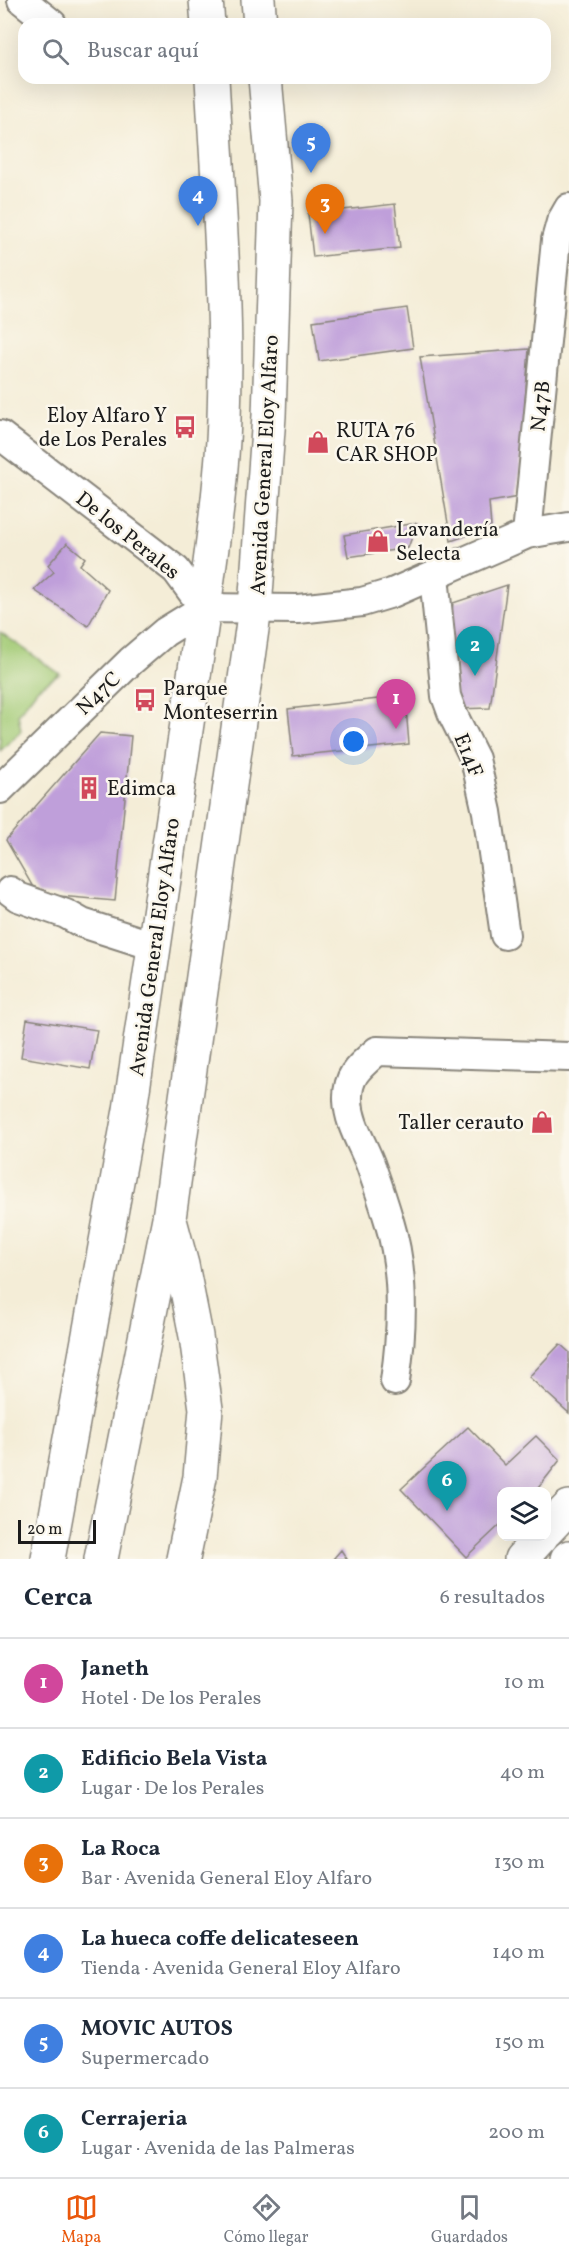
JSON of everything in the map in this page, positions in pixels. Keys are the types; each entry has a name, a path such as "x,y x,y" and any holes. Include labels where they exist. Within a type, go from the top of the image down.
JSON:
{"main road":[{"path":"206,0 208,18"},
{"path":"258,0 260,18"},
{"name":"Avenida General Eloy Alfaro","path":"48,1559 130,1110 204,608 224,420 225,324 212,84"},
{"name":"Avenida General Eloy Alfaro","path":"101,1559 169,1218 255,608 269,416 276,201 266,84"},
{"path":"169,1218 182,1265 196,1336 206,1409 200,1477 183,1559"},
{"path":"551,1526 569,1507"},
{"path":"521,1559 537,1541"}],"street":[{"path":"22,0 44,18"},
{"name":"N47B","path":"527,534 556,240 561,222 569,208"},
{"name":"De los Perales","path":"0,435 176,570 204,608"},
{"path":"204,608 298,609 362,602 434,576 527,534 569,527"},
{"name":"E14F","path":"434,576 446,696 460,731 475,759 487,812 505,935"},
{"name":"N47C","path":"0,789 131,661 165,632 204,608"},
{"path":"10,891 18,897 66,914 82,923 154,946"},
{"path":"395,1381 401,1342 401,1291 390,1223 368,1157 352,1125 348,1100 350,1085 356,1070 377,1052 569,1057"}],"green space":[{"path":"0,632 60,674 38,688 18,714 21,731 0,751"}],"building":[{"path":"395,204 400,248 313,257 308,214"},
{"path":"407,308 413,348 319,361 313,321"},
{"path":"529,349 518,497 489,502 491,527 451,541 420,357"},
{"name":"Lavandería Selecta","path":"417,523 408,548 348,557 344,535"},
{"path":"67,543 85,558 80,565 108,590 88,626 34,590 54,572 48,565"},
{"path":"507,585 490,708 454,709 457,644 448,644 453,603"},
{"path":"405,696 409,744 293,756 288,709"},
{"name":"Edimca","path":"100,733 131,736 115,901 37,894 6,840"},
{"path":"27,1019 97,1030 90,1069 21,1057"},
{"path":"560,1344 569,1352 569,1413 529,1377"},
{"path":"468,1427 505,1465 536,1436 560,1460 539,1487 497,1487 497,1528 466,1557 401,1489"},
{"path":"341,1550 347,1559 333,1559"}],"place":[{"name":"MOVIC AUTOS","path":"311,173"},
{"name":"La hueca coffe delicateseen","path":"198,226"},
{"name":"La Roca","path":"325,234"},
{"name":"Eloy Alfaro Y de Los Perales","path":"185,427"},
{"name":"RUTA 76 CAR SHOP","path":"318,442"},
{"name":"Lavandería Selecta","path":"378,541"},
{"name":"Edificio Bela Vista","path":"475,676"},
{"name":"Parque Monteserrin","path":"145,700"},
{"name":"Janeth","path":"396,729"},
{"name":"Edimca","path":"89,788"},
{"name":"Taller cerauto","path":"542,1122"},
{"name":"Cerrajeria","path":"447,1511"}]}
